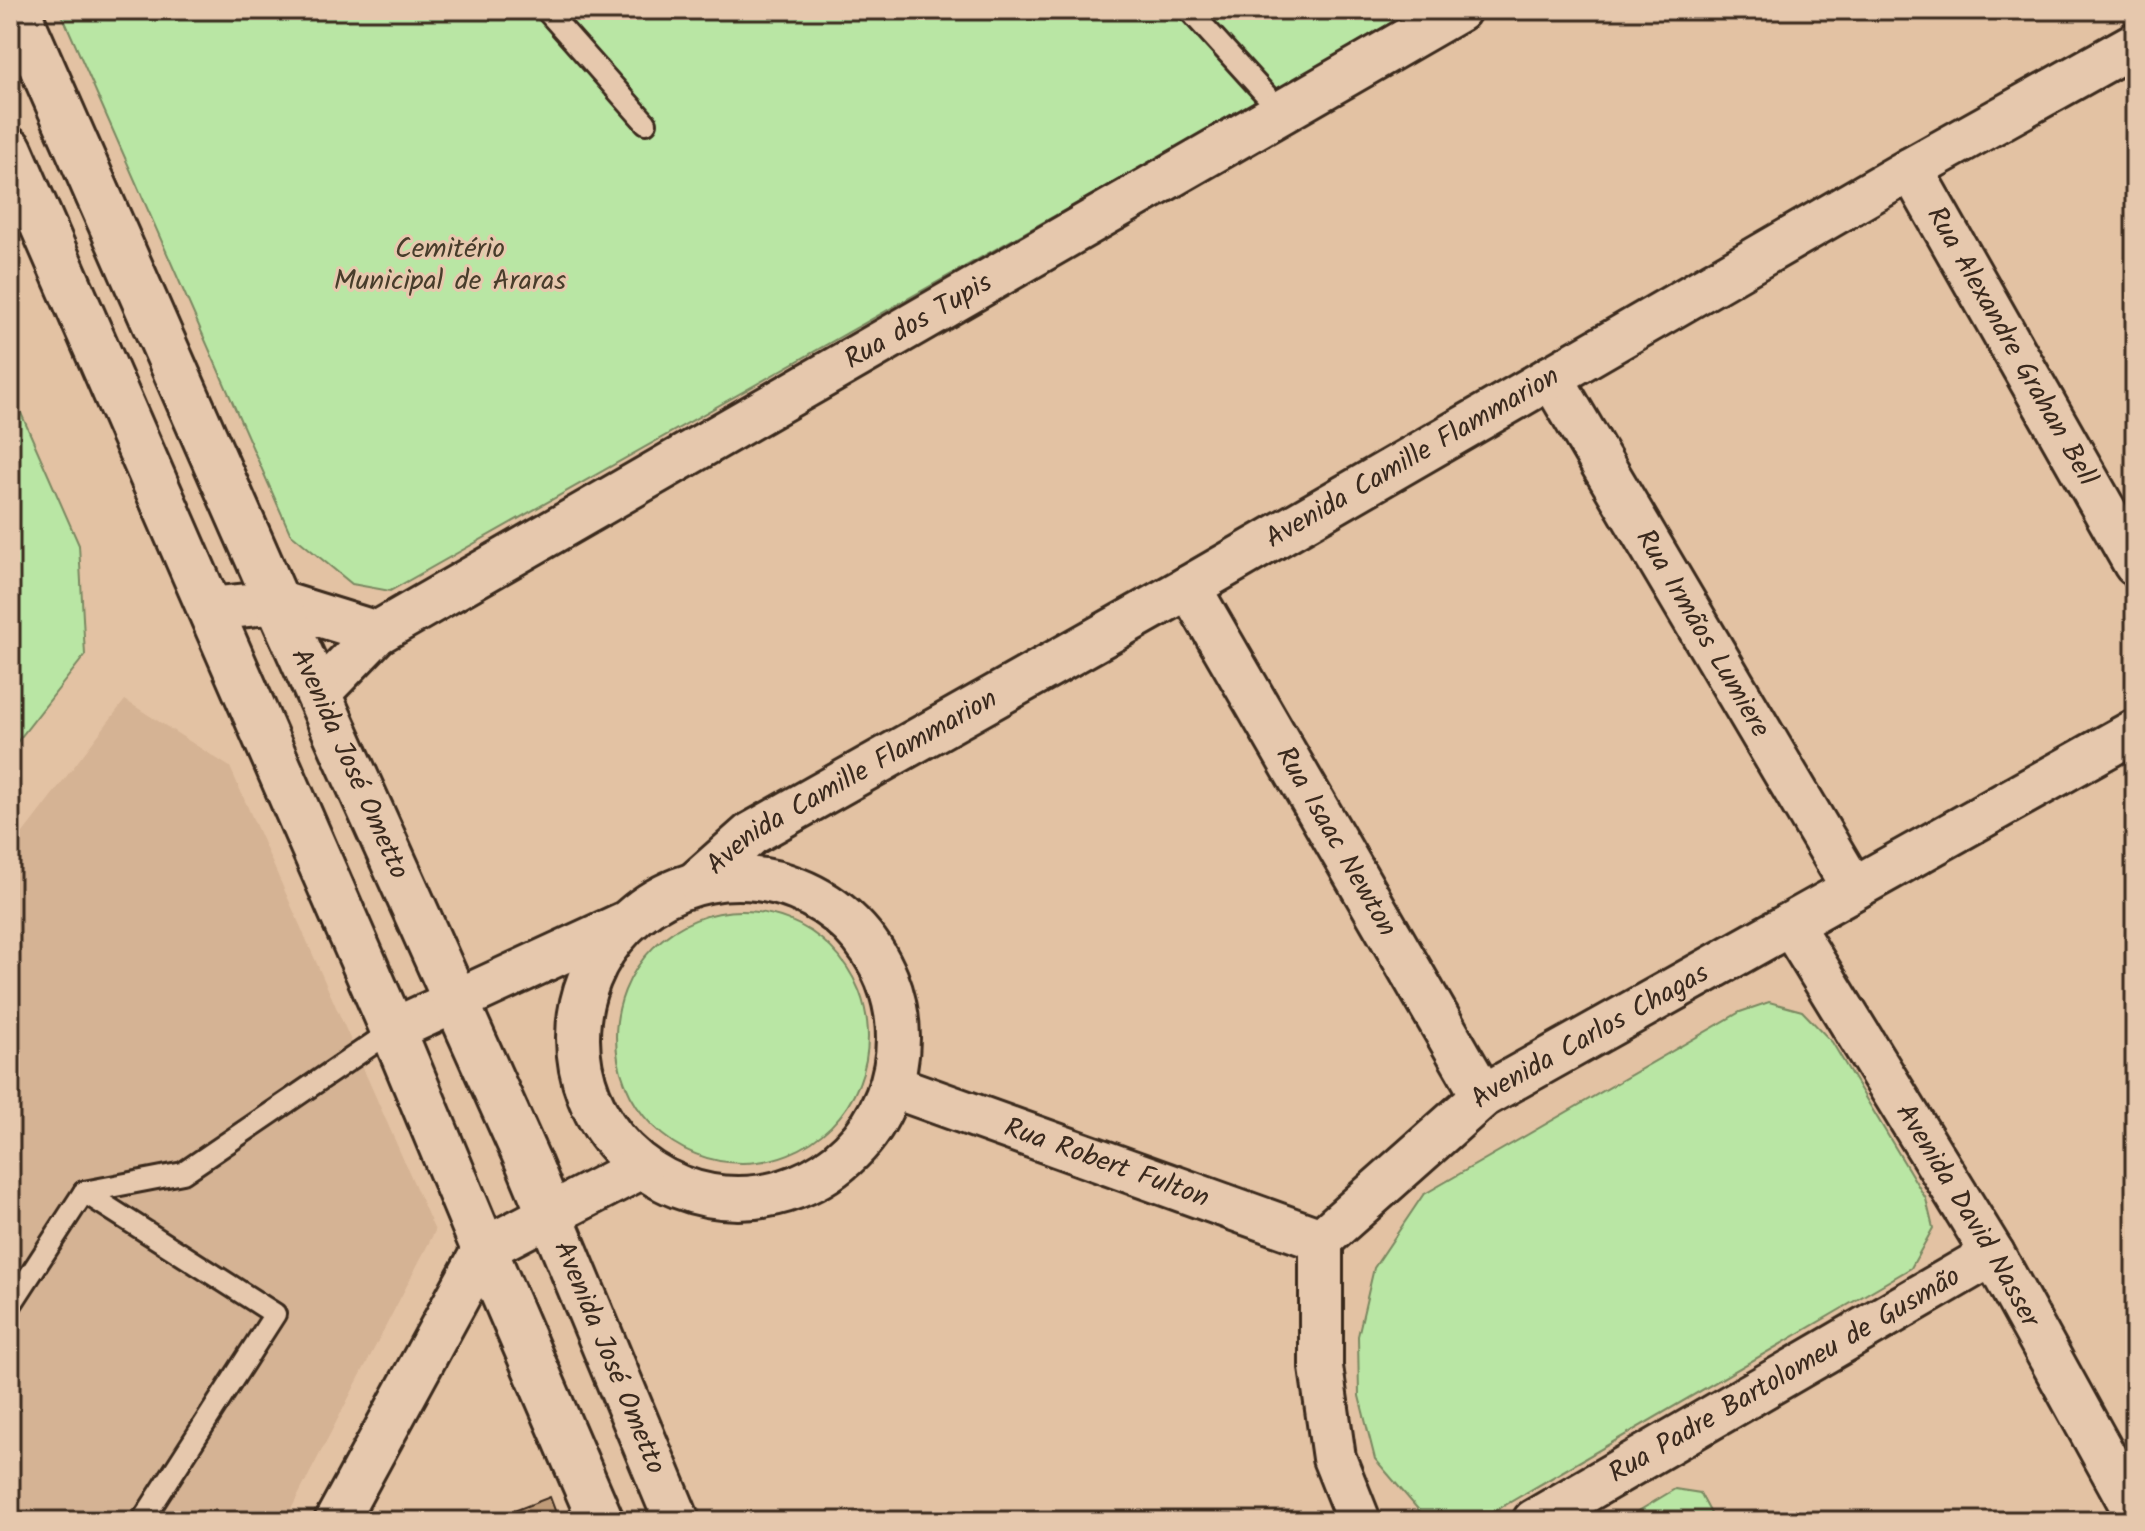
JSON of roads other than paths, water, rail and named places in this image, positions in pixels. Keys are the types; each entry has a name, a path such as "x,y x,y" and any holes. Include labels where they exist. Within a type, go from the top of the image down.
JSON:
{"street":[{"name":"Avenida José Ometto","path":"17,10 550,1213 677,1521"},
{"name":"Rua dos Tupis","path":"319,693 377,633 1459,10"},
{"name":"Avenida Camille Flammarion","path":"698,881 751,834 1189,587 1911,169 2135,44"},
{"path":"10,150 393,1030 601,1521"},
{"name":"Rua Alexandre Grahan Bell","path":"1911,169 2135,564"},
{"name":"Rua Irmãos Lumiere","path":"1551,377 1853,888"},
{"name":"Rua Isaac Newton","path":"1189,587 1483,1096"},
{"path":"210,609 277,602 377,633"},
{"name":"Avenida Carlos Chagas","path":"1321,1240 1483,1096 2135,731"},
{"path":"393,1030 624,923 659,898 698,881 747,877 795,887 846,919 871,946 892,989 900,1037 892,1086 874,1125 845,1158 809,1182 767,1195 723,1197 680,1188 642,1167 604,1127 581,1077 577,1022 592,968 624,923"},
{"name":"Avenida David Nasser","path":"1791,925 1993,1254 2135,1512"},
{"name":"Rua Robert Fulton","path":"892,1086 1321,1240"},
{"path":"336,1521 484,1249 642,1167"},
{"path":"1321,1240 1321,1367 1334,1458 1359,1521"},
{"name":"Rua Padre Bartolomeu de Gusmão","path":"1534,1521 1993,1254"}],"lane":[{"path":"546,10 646,123"},
{"path":"1189,10 1267,96"},
{"path":"10,1306 84,1192 183,1173 393,1030"},
{"path":"84,1192 275,1314 142,1521"}],"park label":[{"name":"Cemitério Municipal de Araras","path":"450,265"}]}
